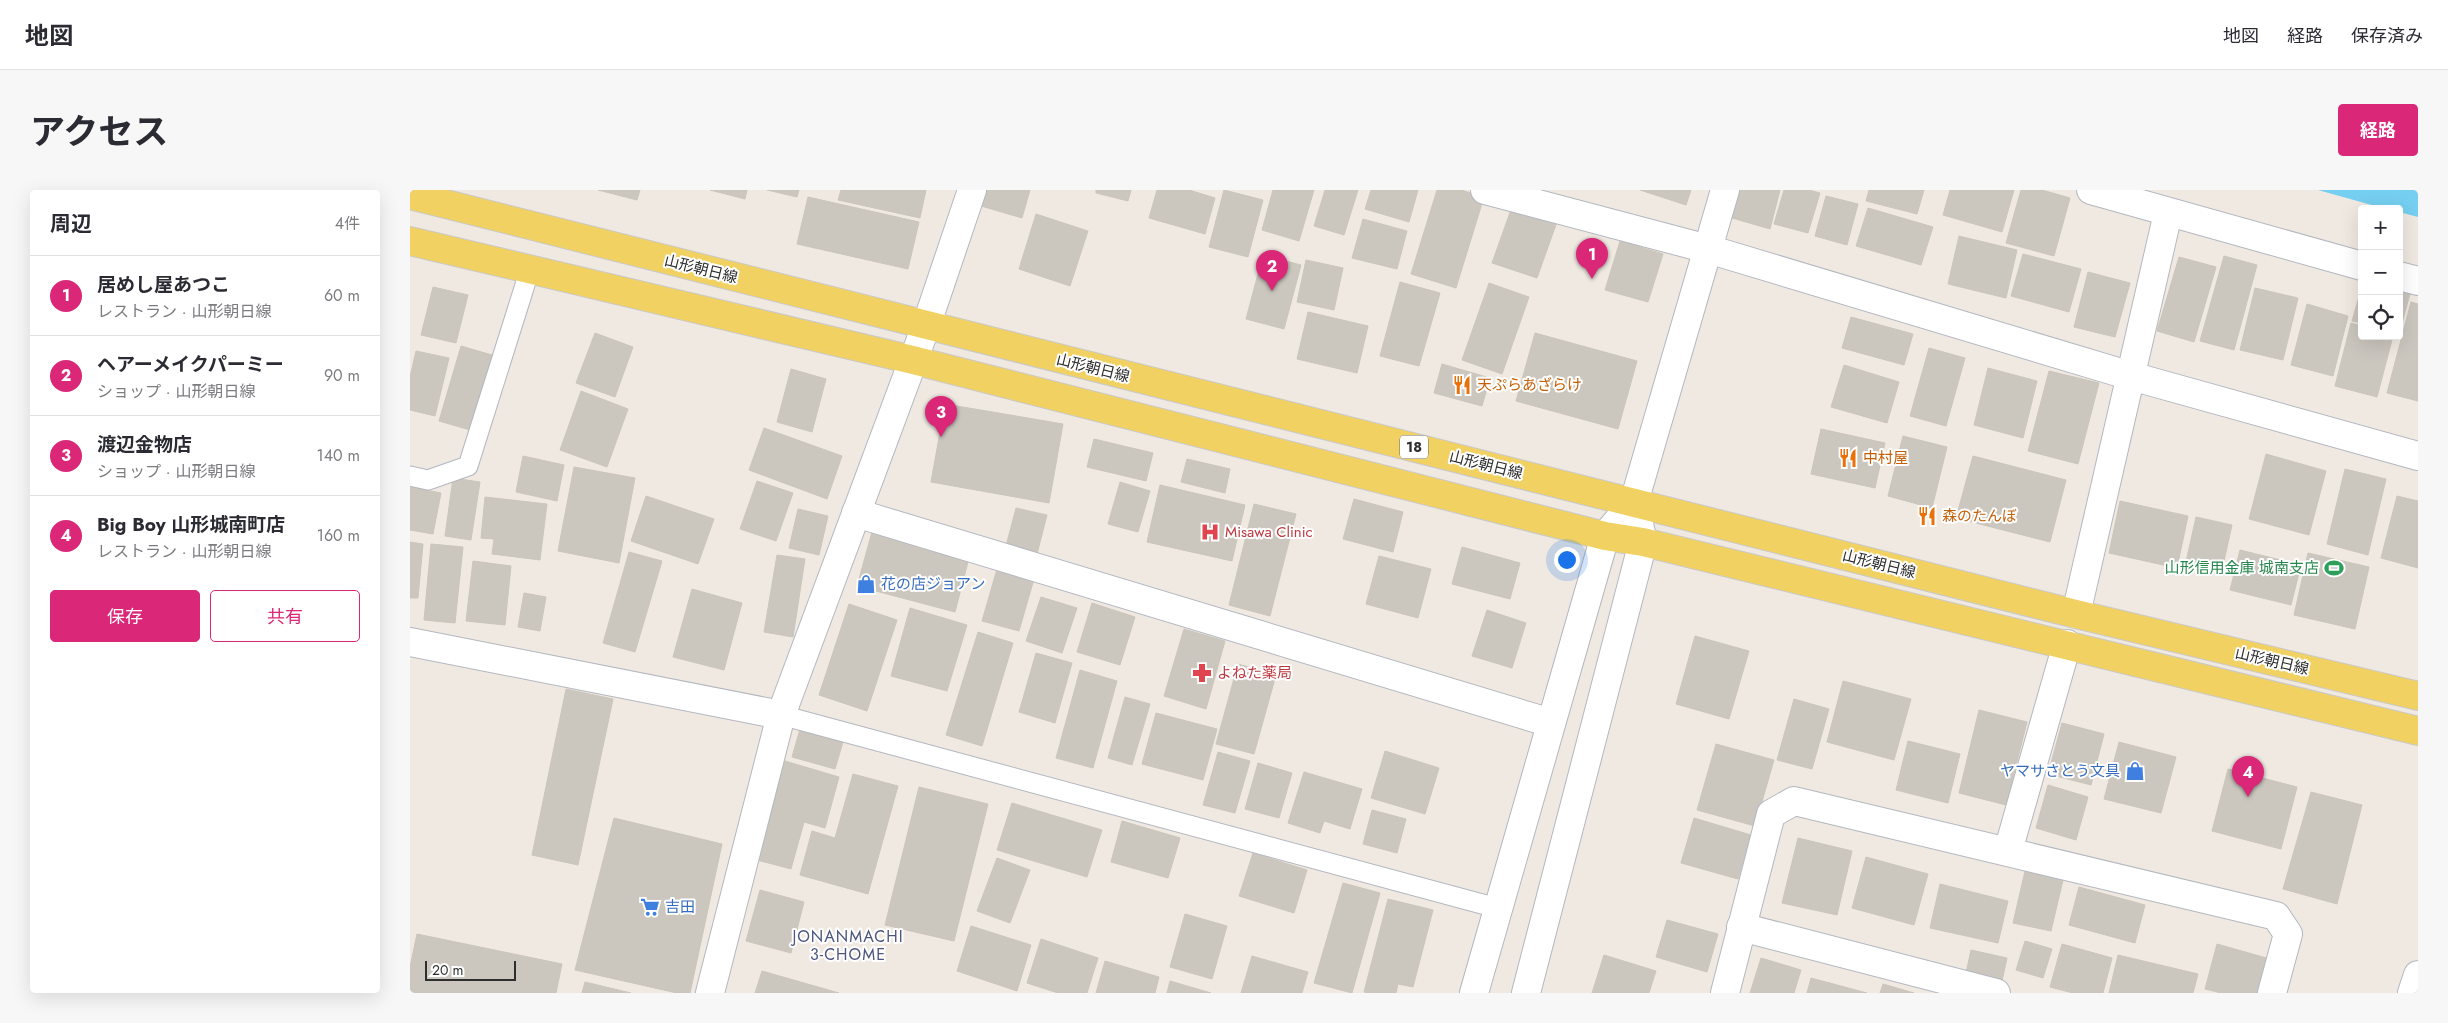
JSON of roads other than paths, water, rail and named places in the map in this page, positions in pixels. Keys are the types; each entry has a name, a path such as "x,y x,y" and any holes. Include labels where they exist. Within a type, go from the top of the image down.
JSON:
{"main road":[{"name":"山形朝日線","path":"410,196 2076,614 2418,696"},
{"path":"410,241 913,360 1606,536 1643,542 2418,731"}],"street":[{"path":"710,993 781,715 926,326 972,190"},
{"path":"1485,190 1708,248 2131,376 2418,456"},
{"path":"1474,993 1606,536 1634,502 1724,190"},
{"path":"2091,190 2358,265"},
{"path":"2076,614 2168,213"},
{"path":"2403,277 2418,282"},
{"path":"1526,993 1643,542 1634,502"},
{"path":"856,513 1551,723"},
{"path":"410,642 781,715"},
{"path":"2008,851 2067,644"},
{"path":"1725,993 1771,814 1794,801 2276,916 2288,934 2272,993"},
{"path":"1741,927 1996,993"},
{"path":"2412,993 2418,975"}],"lane":[{"path":"410,476 428,480 468,466 530,269"},
{"path":"781,715 1497,908"}],"water":[{"path":"2318,190 2418,190 2418,217 2403,213 2403,205 2372,205"}],"place":[{"name":"居めし屋あつこ","path":"1592,279"},
{"name":"ヘアーメイクパーミー","path":"1272,291"},
{"name":"天ぷらあざらけ","path":"1462,385"},
{"name":"渡辺金物店","path":"941,437"},
{"name":"中村屋","path":"1848,458"},
{"name":"森のたんぼ","path":"1927,516"},
{"name":"Misawa Clinic","path":"1210,532"},
{"name":"山形信用金庫 城南支店","path":"2334,568"},
{"name":"花の店ジョアン","path":"866,584"},
{"name":"よねた薬局","path":"1202,673"},
{"name":"ヤマサさとう文具","path":"2135,771"},
{"name":"Big Boy 山形城南町店","path":"2248,797"},
{"name":"吉田","path":"650,907"}],"district":[{"name":"JONANMACHI 3-CHOME","path":"848,945"}]}
